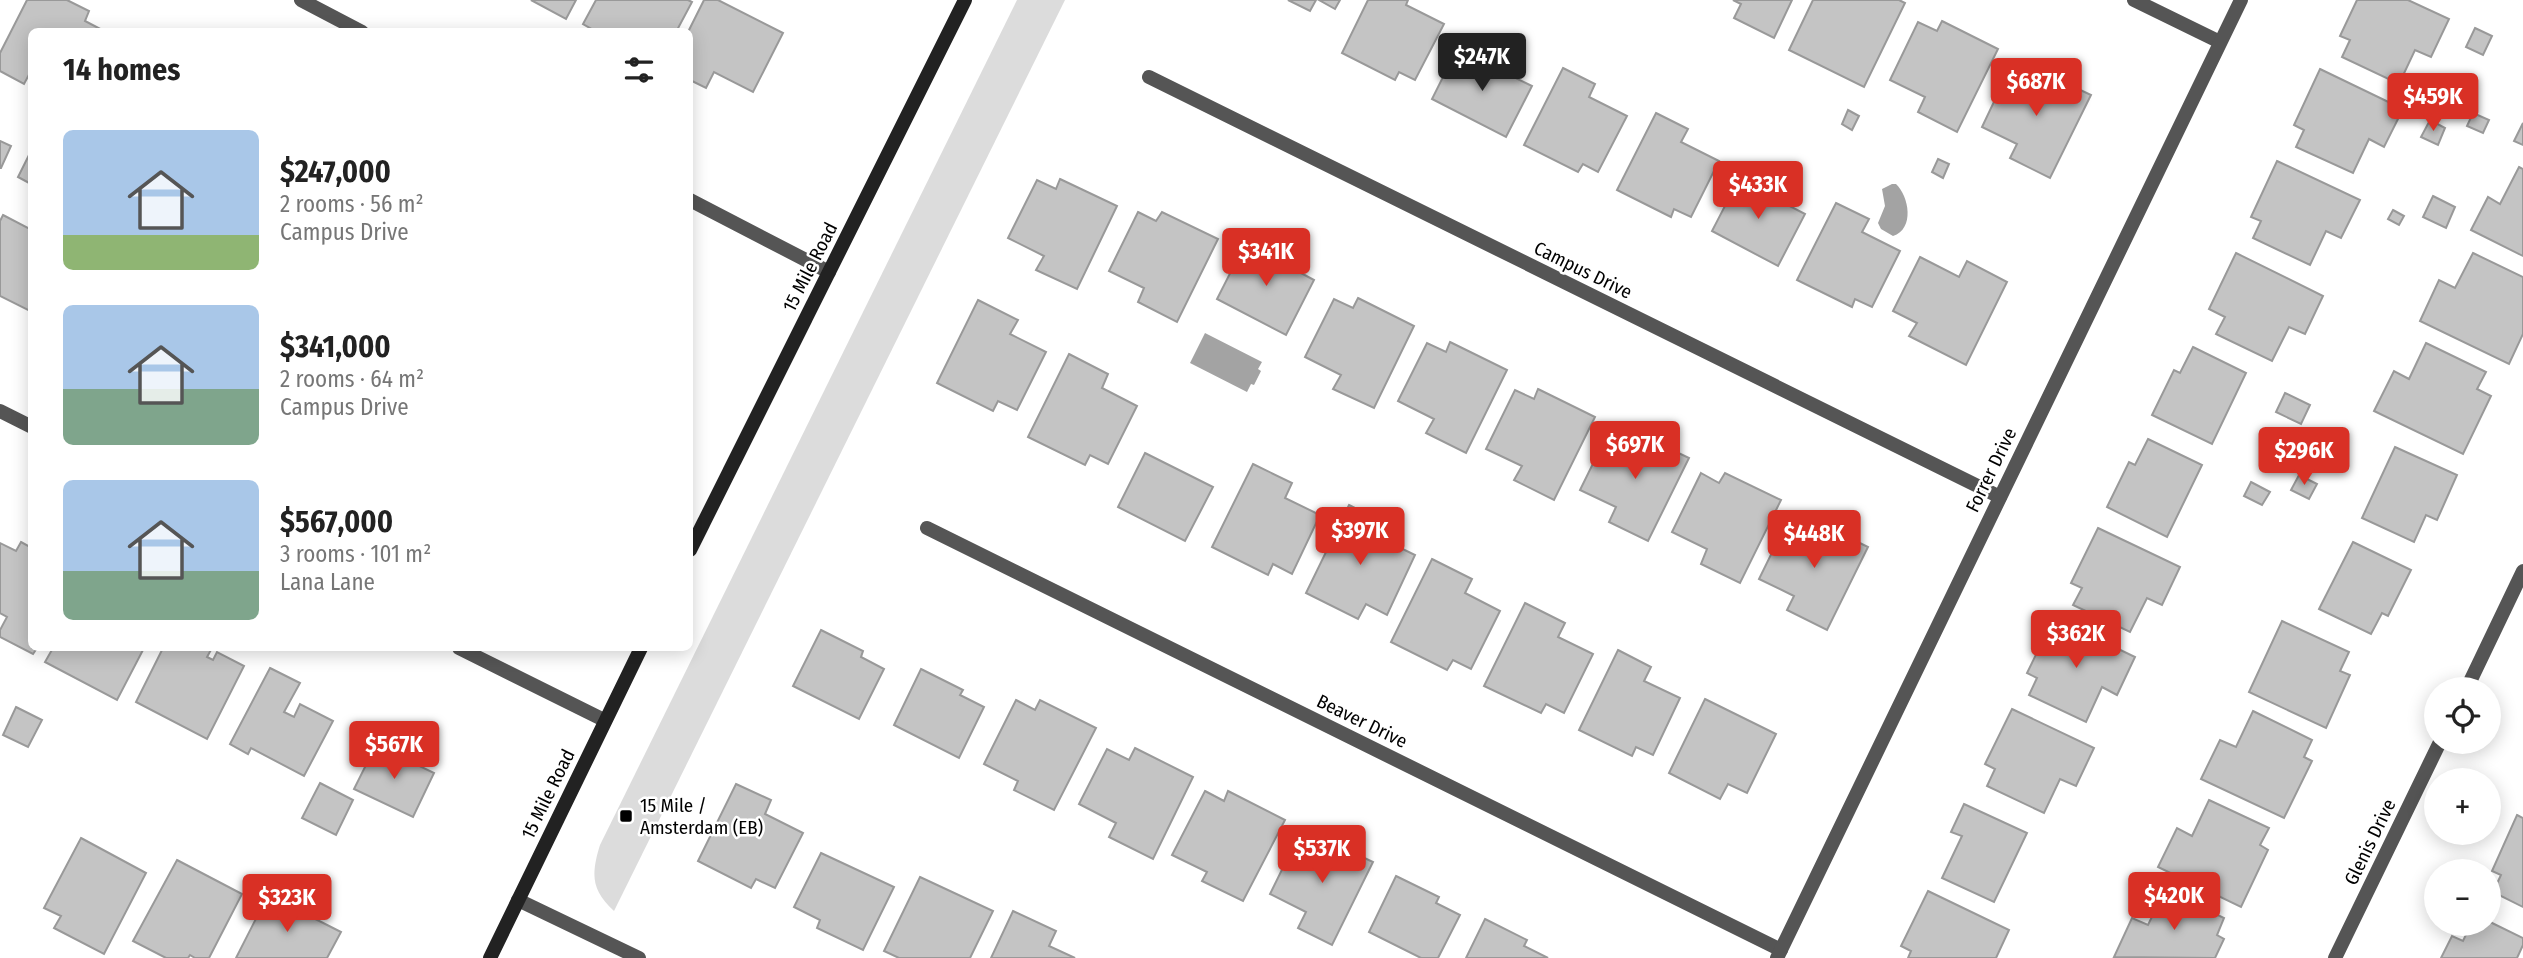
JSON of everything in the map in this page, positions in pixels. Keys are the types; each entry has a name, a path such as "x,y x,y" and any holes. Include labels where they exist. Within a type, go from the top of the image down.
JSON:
{"main road":[{"name":"15 Mile Road","path":"693,544 965,0"},
{"name":"15 Mile Road","path":"490,958 639,651"}],"street":[{"path":"300,0 354,28"},
{"path":"2134,0 2220,42"},
{"name":"Forrer Drive","path":"1779,954 2241,0"},
{"name":"Campus Drive","path":"1149,77 2000,497"},
{"path":"693,203 829,272"},
{"path":"0,411 28,425"},
{"name":"Beaver Drive","path":"927,528 1779,954"},
{"path":"2472,677 2523,571"},
{"path":"464,651 604,720"},
{"name":"Glenis Drive","path":"2335,958 2434,754"},
{"path":"518,900 639,958"}],"shaded area":[{"path":"1017,0 1065,0 614,911 601,896 595,881 595,865 600,845"},
{"path":"1892,184 1901,189 1908,212 1905,227 1893,236 1881,229 1878,223 1885,206 1882,189"},
{"path":"1205,333 1262,362 1254,385 1251,384 1247,392 1190,363"}],"building":[{"path":"27,0 67,0 89,11 85,21 98,28 28,28 28,76 24,84 0,71 0,53"},
{"path":"531,0 576,0 566,19"},
{"path":"596,0 692,2 678,28 590,28 583,24"},
{"path":"704,0 718,0 783,33 753,92 714,72 706,88 693,82 693,28 690,28"},
{"path":"1288,0 1316,0 1310,11"},
{"path":"1319,0 1340,0 1335,9"},
{"path":"1368,0 1408,0 1406,5 1444,24 1415,80 1399,72 1395,80 1342,53"},
{"path":"1733,0 1792,0 1774,38 1734,18 1741,4"},
{"path":"1813,0 1899,0 1905,3 1864,87 1789,50"},
{"path":"2357,0 2408,0 2449,19 2431,57 2415,50 2399,84 2342,57 2350,40 2340,36"},
{"path":"1942,21 1998,49 1957,132 1918,112 1925,97 1890,80 1918,22 1937,31"},
{"path":"2475,28 2492,36 2483,55 2466,47"},
{"path":"1457,49 1532,86 1506,137 1432,99"},
{"path":"1563,68 1595,84 1589,97 1627,116 1598,172 1583,164 1578,172 1524,145"},
{"path":"2010,68 2030,77 2034,68 2091,95 2050,178 2010,158 2017,144 1982,127"},
{"path":"2320,69 2403,109 2384,147 2369,139 2353,173 2296,147 2304,130 2294,125"},
{"path":"1848,110 1859,116 1852,130 1842,124"},
{"path":"1656,113 1688,129 1681,142 1719,161 1691,217 1674,209 1671,217 1617,190"},
{"path":"2473,113 2489,120 2483,133 2467,126"},
{"path":"2430,120 2445,128 2438,145 2421,137"},
{"path":"2523,123 2523,145 2514,141"},
{"path":"0,141 11,146 1,168 0,168"},
{"path":"28,157 28,182 18,177"},
{"path":"1938,159 1949,164 1943,178 1932,172"},
{"path":"2277,161 2360,200 2341,238 2326,231 2310,265 2253,238 2261,221 2251,217"},
{"path":"2519,167 2523,169 2523,256 2471,230 2488,197 2500,204"},
{"path":"1743,171 1765,183 1761,191 1805,214 1778,266 1712,231"},
{"path":"1060,179 1117,206 1077,289 1036,270 1044,256 1008,238 1037,180 1056,189"},
{"path":"2433,196 2455,207 2446,228 2423,217"},
{"path":"1836,203 1869,219 1862,232 1900,251 1872,307 1855,299 1852,307 1797,280"},
{"path":"2393,210 2404,216 2399,225 2388,219"},
{"path":"1138,212 1156,221 1162,212 1218,239 1177,322 1138,302 1144,288 1109,271"},
{"path":"3,215 28,228 28,310 0,296 0,221"},
{"path":"1247,240 1288,261 1286,265 1314,280 1286,335 1217,299"},
{"path":"2236,253 2323,296 2305,334 2289,327 2272,361 2216,334 2225,317 2209,309"},
{"path":"2473,253 2523,277 2523,334 2509,364 2420,321 2439,280 2455,288"},
{"path":"1920,257 1959,277 1967,261 2007,282 1966,365 1909,336 1917,323 1893,311"},
{"path":"1358,298 1414,326 1374,408 1333,389 1341,375 1305,357 1334,299 1353,308"},
{"path":"978,300 1018,320 1010,334 1046,352 1017,410 998,401 993,411 937,383"},
{"path":"1450,342 1507,370 1466,453 1426,433 1434,419 1398,401 1427,343 1446,352"},
{"path":"2426,343 2486,372 2477,389 2491,396 2463,454 2374,411 2394,371 2409,379"},
{"path":"2193,347 2246,373 2212,444 2152,415 2174,370 2180,373"},
{"path":"1069,354 1108,374 1102,388 1137,406 1108,464 1090,455 1085,465 1028,437"},
{"path":"1538,389 1595,417 1554,500 1514,480 1522,466 1486,449 1515,390 1534,399"},
{"path":"2285,393 2310,405 2301,424 2276,412"},
{"path":"1609,431 1628,440 1633,431 1689,458 1648,541 1609,522 1616,507 1580,490"},
{"path":"2148,439 2202,465 2167,537 2107,507 2129,462 2135,465"},
{"path":"2395,447 2457,475 2437,520 2426,515 2414,542 2362,518"},
{"path":"1145,453 1213,487 1185,541 1118,507"},
{"path":"1253,464 1292,483 1285,498 1320,515 1292,574 1273,564 1268,575 1212,547"},
{"path":"1701,473 1719,483 1725,473 1781,500 1740,583 1701,564 1707,549 1672,532"},
{"path":"2299,475 2317,484 2309,499 2291,490"},
{"path":"2251,482 2270,492 2262,505 2244,496"},
{"path":"1349,505 1387,524 1380,538 1415,555 1387,615 1366,604 1358,619 1306,593"},
{"path":"1811,519 1868,547 1827,630 1787,610 1794,596 1759,579 1788,520 1807,530"},
{"path":"2098,528 2180,567 2162,605 2147,598 2130,632 2073,605 2082,588 2071,583"},
{"path":"21,542 28,546 28,651 35,651 33,654 0,637 0,630 7,617 0,613 0,543 16,551"},
{"path":"2353,542 2411,570 2388,616 2382,613 2371,634 2319,609"},
{"path":"1432,559 1472,579 1465,593 1500,611 1471,669 1453,660 1447,670 1391,642"},
{"path":"1525,603 1565,623 1558,637 1593,654 1564,713 1546,704 1541,713 1484,686"},
{"path":"2054,618 2135,657 2117,695 2102,687 2086,722 2029,695 2037,678 2027,673"},
{"path":"2282,621 2349,652 2340,671 2350,675 2326,728 2249,692"},
{"path":"821,630 863,651 861,657 884,669 859,719 793,686"},
{"path":"1618,650 1651,667 1644,681 1680,698 1653,755 1636,747 1632,756 1579,730"},
{"path":"51,651 142,651 117,700 45,662"},
{"path":"162,651 210,651 207,657 213,660 217,652 244,666 207,739 136,702"},
{"path":"270,668 300,683 284,712 294,717 300,704 333,721 304,776 251,748 248,754 230,744"},
{"path":"921,669 963,690 960,695 984,707 959,758 894,725"},
{"path":"1705,699 1776,734 1747,793 1728,784 1720,799 1669,773"},
{"path":"1016,700 1035,710 1040,700 1096,728 1054,810 1014,790 1018,781 984,764"},
{"path":"16,707 42,720 28,747 3,735"},
{"path":"2012,709 2094,748 2076,786 2060,779 2044,813 1987,786 1995,769 1985,764"},
{"path":"2253,711 2312,740 2304,757 2312,761 2284,818 2201,779 2220,740 2236,747"},
{"path":"376,745 434,773 413,817 354,789"},
{"path":"1135,748 1193,777 1153,859 1109,837 1116,823 1079,804 1107,749 1129,760"},
{"path":"320,783 353,800 336,835 302,818"},
{"path":"736,784 771,800 765,814 803,833 775,888 756,879 751,888 698,861"},
{"path":"1205,791 1224,801 1228,791 1285,820 1243,901 1202,881 1207,872 1172,855"},
{"path":"2209,800 2269,828 2260,845 2268,850 2241,907 2158,867 2177,828 2192,836"},
{"path":"1964,804 2027,833 1994,902 1942,878 1962,836 1951,832"},
{"path":"2517,815 2523,818 2523,907 2501,896 2501,859 2497,859"},
{"path":"1318,836 1373,862 1332,945 1298,928 1306,912 1270,894 1298,837 1314,845"},
{"path":"81,838 146,873 104,954 54,928 61,916 44,908"},
{"path":"821,853 894,887 863,950 817,928 820,920 794,907"},
{"path":"177,860 242,894 209,958 195,958 190,955 188,958 166,958 133,941"},
{"path":"1396,876 1439,897 1436,903 1460,915 1438,958 1421,958 1369,932"},
{"path":"920,877 993,911 970,958 899,958 884,951"},
{"path":"2165,890 2224,918 2217,935 2224,939 2215,958 2114,957 2132,918 2148,925"},
{"path":"1928,891 2009,930 1996,958 1908,958 1911,951 1901,946"},
{"path":"268,895 341,932 327,958 236,958"},
{"path":"1013,911 1056,931 1049,946 1075,958 991,958"},
{"path":"1485,919 1527,940 1524,946 1548,958 1466,958"},
{"path":"2501,927 2523,938 2523,945 2517,958 2441,958 2452,936 2463,941 2465,936 2501,936"}],"place":[{"name":"15 Mile / Amsterdam (EB)","path":"626,816"}]}
